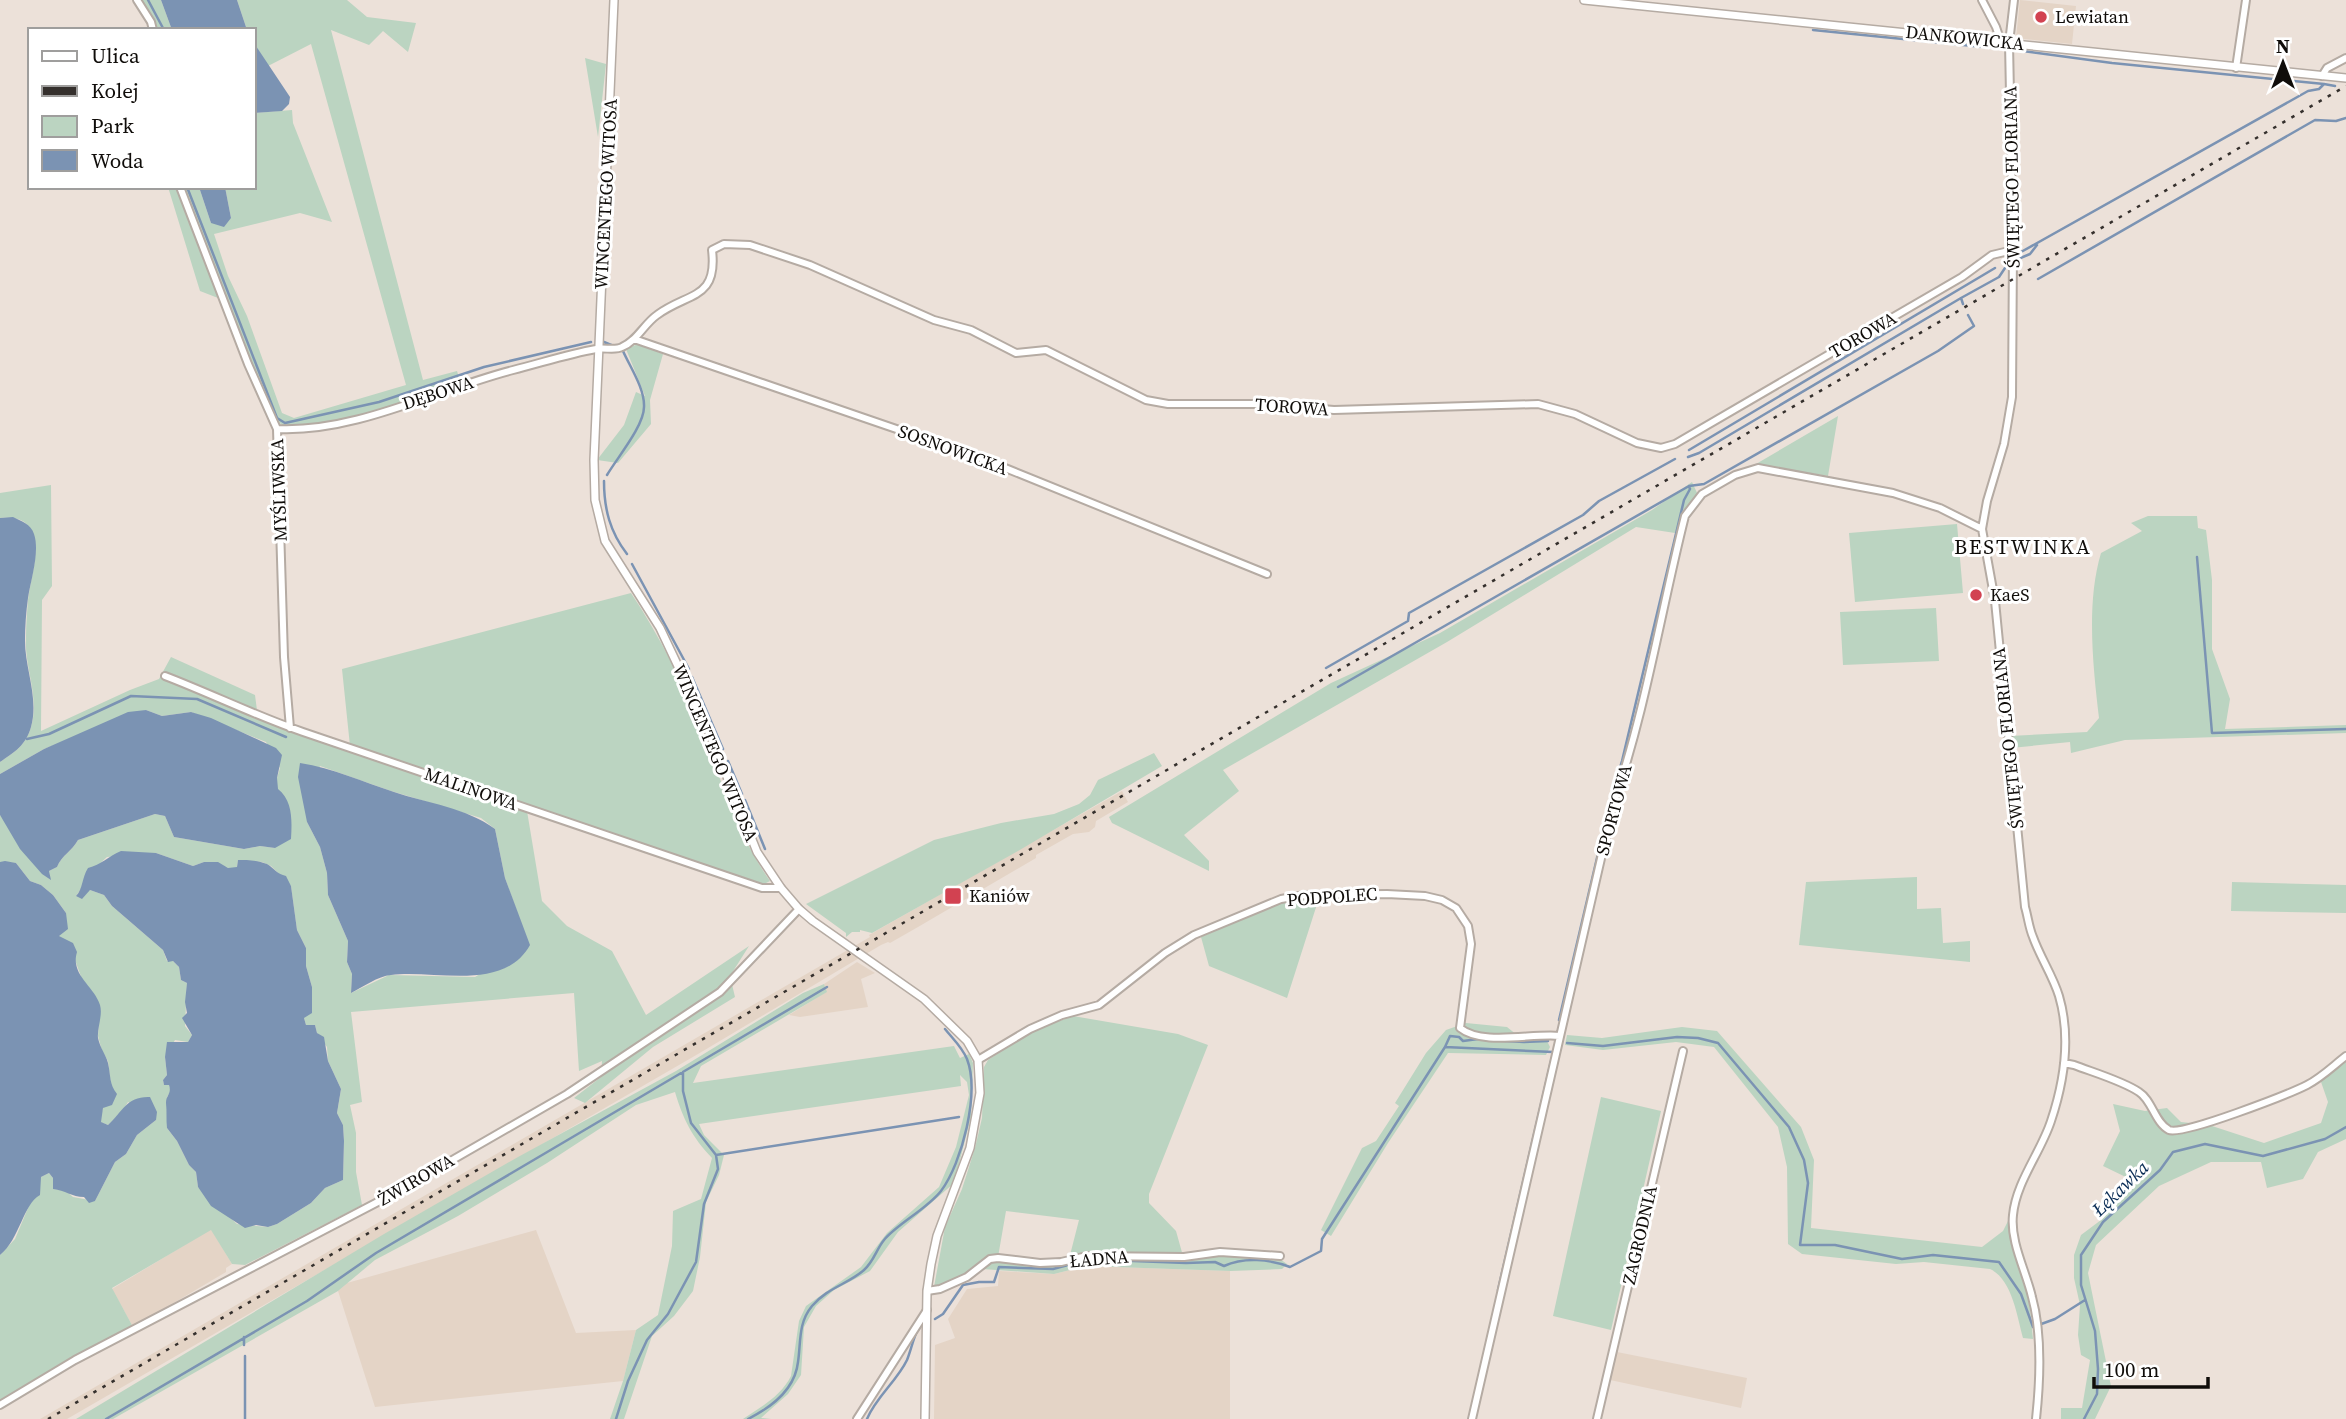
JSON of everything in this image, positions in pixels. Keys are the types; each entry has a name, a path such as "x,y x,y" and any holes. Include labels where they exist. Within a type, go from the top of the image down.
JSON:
{"street":[{"path":"137,0 152,28"},
{"name":"WINCENTEGO WITOSA","path":"614,0 594,460 595,500 605,541 660,628 710,734 757,852 781,888 799,909 853,951 924,999 967,1041 978,1060"},
{"name":"DANKOWICKA","path":"1584,0 2346,78"},
{"path":"1982,0 2005,42"},
{"path":"2005,42 2014,0"},
{"path":"2236,68 2246,0"},
{"name":"ŚWIĘTEGO FLORIANA","path":"2005,42 2013,250 2012,397 2004,444 1987,501 1982,529 1996,610 2025,906 2032,937 2059,996 2064,1026 2064,1063 2057,1101 2046,1136 2018,1195 2012,1216 2015,1240 2033,1299 2039,1390 2036,1419"},
{"path":"2322,76 2328,68 2346,58"},
{"name":"MYŚLIWSKA","path":"181,189 248,364 277,429 284,657 290,728"},
{"name":"TOROWA","path":"634,339 656,315 705,287 714,269 712,250 724,244 750,245 810,265 934,320 971,330 1016,353 1046,350 1146,400 1168,404 1261,404 1334,410 1538,404 1575,414 1637,443 1661,448 1675,444 1962,277 1992,255 2013,250"},
{"path":"599,348 621,348 634,339"},
{"name":"SOSNOWICKA","path":"634,339 978,457 1267,574"},
{"name":"DĘBOWA","path":"277,429 304,430 360,417 484,377 599,348"},
{"name":"SPORTOWA","path":"1472,1419 1614,803 1639,715 1685,516 1702,494 1735,475 1758,468 1893,493 1940,508 1982,529"},
{"name":"MALINOWA","path":"165,676 221,698 258,717 762,888 781,888"},
{"name":"PODPOLEC","path":"978,1060 1062,1015 1099,1005 1165,953 1194,935 1281,900 1305,895 1387,894 1425,896 1442,900 1456,908 1468,926 1471,944 1460,1028 1468,1035 1525,1038 1560,1036"},
{"name":"ŻWIROWA","path":"0,1405 75,1360 395,1193 567,1094 720,992 799,909"},
{"name":"ZAGRODNIA","path":"1597,1419 1683,1051"},
{"path":"2064,1063 2139,1092 2148,1100 2163,1125 2169,1130 2178,1131 2219,1119 2308,1085 2346,1056"},
{"path":"925,1419 927,1291 937,1236 970,1148 977,1117 980,1093 978,1060"},
{"name":"ŁADNA","path":"927,1291 940,1289 967,1277 990,1259 998,1258 1041,1263 1087,1256 1184,1257 1220,1252 1280,1256"},
{"path":"857,1419 927,1310"}],"shaded area":[{"path":"2020,0 2076,6 2072,44 2016,38"},
{"path":"1122,791 1128,802 1096,821 1095,827 1089,832 1073,834 1036,855 1036,858 918,927 890,943 881,945 698,1054 67,1419 40,1419 870,937 869,935"},
{"path":"857,962 875,973 861,979 868,1007 800,1017 789,1015 826,992 824,984"},
{"path":"211,1229 232,1264 226,1268 226,1272 133,1327 112,1289"},
{"path":"536,1230 576,1333 636,1330 623,1381 375,1407 338,1291 347,1283"},
{"path":"1086,1266 1230,1271 1230,1419 934,1419 935,1345 955,1338 948,1319 967,1289 998,1286 999,1271 1054,1274"},
{"path":"1617,1352 1747,1378 1741,1408 1610,1380"}],"green space":[{"path":"140,0 161,0 171,28 151,28"},
{"path":"237,0 347,0 367,17 416,23 408,52 383,31 369,45 331,30 423,380 457,371 460,381 398,403 319,425 284,426 276,420 233,319 218,298 200,291 169,189 200,189 211,223 231,218 225,189 256,189 256,113 292,110 293,123 332,222 300,213 214,234 282,413 294,418 406,385 311,44 268,66 256,46 256,28 246,28"},
{"path":"585,58 606,64 598,137"},
{"path":"638,344 663,354 650,400 651,424 618,463 597,460 624,425 636,392 645,396 626,349"},
{"path":"1838,416 1828,476 1756,464"},
{"path":"1692,482 1698,495 1682,514 1675,533 1636,527 1447,642 1223,770 1239,791 1184,835 1209,861 1209,871 1112,823 1109,817 1331,683 1440,633 1652,510"},
{"path":"51,485 52,586 42,600 41,731 159,679 171,657 255,695 258,718 527,811 542,901 567,926 612,951 646,1015 749,946 730,976 735,997 653,1047 585,1103 574,1098 601,1077 602,1061 579,1071 574,993 351,1012 362,1102 350,1105 356,1133 356,1172 362,1205 245,1265 232,1264 211,1230 112,1288 133,1327 75,1355 0,1400 0,1255 15,1239 41,1177 49,1173 53,1178 53,1189 65,1190 73,1197 95,1201 115,1162 126,1154 137,1135 156,1120 128,1102 108,1125 100,1122 111,1086 108,1061 98,1036 100,1007 83,982 75,960 59,936 66,913 53,895 41,885 30,881 16,863 0,862 0,815 50,879 49,871 57,867 78,840 155,814 165,816 174,837 244,849 260,846 275,848 277,778 280,768 266,742 191,712 162,716 146,710 44,749 0,774 0,762 23,743 29,733 33,716 26,632 35,547 32,531 26,523 14,518 0,518 0,493","holes":["320,766 481,818 495,829 505,878 529,945 475,977 389,975 351,993 352,974 347,962 348,941 328,895 327,873 320,847 307,822","156,853 193,866 204,862 237,868 238,860 262,862 271,866 291,886 297,930 306,948 306,966 312,987 304,1018 306,1025 315,1025 327,1047 328,1061 341,1089 337,1113 343,1125 343,1180 325,1188 311,1203 268,1227 237,1224 198,1187 196,1172 167,1128 167,1097 171,1091 169,1085 164,1085 163,1080 167,1075 165,1057 175,1040 188,1042 192,1035 185,1026 187,983 181,980 179,967 173,961 167,961 163,950 112,906 104,895 90,890 76,896 97,866 107,857"]},
{"path":"2148,516 2197,516 2198,528 2206,530 2212,580 2212,649 2230,699 2225,729 2346,725 2346,733 2125,740 2071,753 2070,742 2011,748 2010,736 2087,732 2099,718 2092,614 2096,572 2101,553 2142,531 2131,523"},
{"path":"1957,524 1963,593 1855,602 1849,533"},
{"path":"631,593 661,643 687,696 740,827 770,881 764,884 350,746 342,669"},
{"path":"1936,608 1939,661 1843,665 1840,612"},
{"path":"1154,753 1162,766 872,933 860,930 846,937 846,933 806,904 934,840 1001,823 1054,814 1079,804 1090,795 1098,780"},
{"path":"1917,877 1917,909 1941,908 1943,943 1970,941 1970,962 1799,945 1806,882"},
{"path":"2232,882 2346,885 2346,913 2231,911"},
{"path":"1319,898 1287,998 1209,966 1201,937 1282,902"},
{"path":"824,984 827,992 701,1066 693,1083 954,1046 960,1058 969,1054 973,1063 971,1117 954,1183 898,1232 870,1271 834,1290 816,1306 804,1327 801,1375 788,1394 761,1418 771,1419 743,1419 776,1395 791,1376 799,1321 806,1306 861,1267 887,1233 939,1187 956,1147 969,1095 967,1082 960,1075 961,1086 699,1124 704,1135 724,1155 719,1175 706,1202 693,1291 674,1316 652,1336 624,1419 610,1419 636,1330 658,1315 672,1246 673,1211 701,1199 712,1158 689,1127 675,1092 636,1105 547,1163 458,1216 375,1260 338,1291 113,1419 76,1419 384,1234 676,1071 803,993"},
{"path":"1073,1016 1178,1034 1208,1045 1149,1194 1149,1203 1176,1231 1183,1256 1069,1259 1079,1220 1006,1211 998,1257 940,1287 934,1287 945,1227 962,1189 982,1118 984,1067 988,1060 1032,1031"},
{"path":"1466,1023 1507,1027 1522,1039 1546,1039 1550,1047 1546,1055 1448,1053 1331,1236 1321,1230 1362,1148 1376,1141 1399,1106 1395,1103 1426,1053 1446,1030"},
{"path":"1682,1027 1717,1031 1801,1127 1814,1160 1811,1228 1982,1247 2003,1231 2008,1221 2012,1247 2028,1300 2033,1339 2023,1338 2009,1289 1990,1269 1924,1262 1896,1264 1802,1254 1788,1244 1787,1167 1778,1127 1714,1047 1676,1042 1603,1050 1565,1045 1567,1035 1602,1038"},
{"path":"2346,1060 2346,1139 2318,1152 2303,1179 2267,1188 2261,1162 2211,1162 2159,1186 2096,1245 2088,1273 2111,1386 2095,1419 2061,1419 2061,1408 2082,1408 2090,1360 2081,1355 2078,1335 2080,1305 2074,1278 2074,1255 2081,1235 2101,1220 2134,1181 2103,1166 2120,1131 2113,1104 2145,1111 2167,1108 2181,1122 2209,1125 2264,1143 2321,1123 2328,1102 2320,1079"},
{"path":"1601,1097 1661,1111 1611,1330 1553,1316"},
{"path":"1220,1255 1280,1259 1287,1264 1282,1269 1230,1271 1086,1266 1054,1274 982,1269 998,1260 1041,1265 1087,1258"}],"water":[{"path":"161,0 237,0 246,28 171,28"},
{"path":"256,46 290,97 289,104 282,111 256,113"},
{"path":"200,189 225,189 231,218 224,227 211,223"},
{"path":"13,517 31,528 36,541 25,636 33,694 33,716 29,733 23,743 0,762 0,518"},
{"path":"146,710 162,716 191,712 211,718 276,748 282,755 277,778 278,789 289,805 291,839 275,848 260,846 244,849 174,837 165,816 155,814 78,840 57,867 49,871 51,880 42,874 20,849 0,815 0,774 44,749 128,712"},
{"path":"300,763 459,811 495,829 505,878 530,945 518,960 503,969 485,974 386,976 351,993 352,974 347,962 348,941 328,895 327,873 320,847 307,822 298,777"},
{"path":"121,851 156,853 193,866 204,862 218,862 228,868 237,867 238,860 260,862 286,876 291,886 297,930 306,948 306,966 312,987 312,1013 304,1018 306,1025 315,1025 317,1033 324,1037 328,1061 341,1089 337,1113 343,1125 343,1180 325,1188 311,1203 277,1224 245,1228 211,1206 198,1187 196,1172 167,1128 166,1103 170,1088 169,1085 164,1085 163,1080 167,1075 167,1042 188,1042 192,1035 182,1018 187,1013 187,983 181,980 179,967 173,961 168,962 163,950 112,906 104,895 90,890 82,899 76,896 88,868"},
{"path":"0,862 16,863 30,881 41,885 53,895 66,913 68,929 59,936 73,943 80,974 100,1005 98,1038 108,1063 111,1083 117,1094 112,1105 103,1108 101,1122 108,1125 126,1105 142,1097 150,1097 157,1112 156,1120 137,1135 126,1154 115,1162 95,1201 89,1203 84,1197 53,1189 53,1178 49,1173 41,1177 40,1195 29,1206 12,1240 0,1255"}],"waterway":[{"path":"148,0 163,28"},
{"path":"1813,30 2003,49"},
{"path":"2015,50 2112,63 2324,84"},
{"path":"2021,252 2308,91 2319,89 2324,84 2335,86"},
{"path":"2038,279 2315,120 2336,121 2346,118"},
{"path":"188,189 277,418 285,423 379,402 484,367 591,342"},
{"path":"2018,259 2030,254 2037,245"},
{"path":"1963,304 1961,298 1999,277 2007,265"},
{"path":"1689,450 1995,268"},
{"path":"1688,457 1961,298"},
{"path":"1559,1020 1689,486 1704,484 1938,351 1974,326 1968,315"},
{"path":"604,342 616,347"},
{"path":"607,475 643,415 644,400 640,386 623,351"},
{"path":"1326,668 1408,621 1409,613 1583,515 1599,501 1675,459"},
{"path":"604,481 609,520 627,554"},
{"path":"1338,687 1689,486"},
{"path":"2197,557 2212,733 2346,729"},
{"path":"632,564 689,669"},
{"path":"692,677 723,749"},
{"path":"27,739 49,734 131,696 197,699 286,737"},
{"path":"728,761 742,794"},
{"path":"745,800 765,849"},
{"path":"106,1419 307,1301 376,1253 827,987"},
{"path":"748,1419 781,1397 792,1381 798,1362 802,1326 812,1306 824,1295 864,1270 884,1240 935,1198 949,1179 967,1127 971,1090 967,1059 945,1029"},
{"path":"1445,1047 1450,1036 1459,1037 1463,1041 1478,1039"},
{"path":"1567,1043 1603,1046 1677,1037 1718,1043 1789,1127 1804,1160 1808,1183 1800,1245 1835,1245 1902,1259 1933,1255 1999,1262 2021,1294 2033,1327 2055,1319 2085,1300"},
{"path":"1485,1040 1548,1041"},
{"path":"935,1319 943,1314 963,1285 994,1282 999,1267 1053,1269 1083,1261 1108,1260 1215,1262 1224,1266 1257,1260 1290,1267 1321,1251 1322,1239 1445,1047 1553,1052 1553,1055"},
{"path":"1498,1290 1551,1061"},
{"path":"616,1419 628,1381 647,1340 668,1314 696,1262 704,1204 718,1169 716,1155 691,1123 683,1091 683,1072"},
{"path":"716,1155 959,1117"},
{"name":"Łękawka","path":"2084,1419 2097,1394 2098,1369 2095,1331 2081,1285 2081,1255 2103,1222 2160,1170 2173,1152 2205,1144 2263,1156 2325,1139 2346,1127"},
{"path":"867,1419 903,1368 918,1329"},
{"path":"244,1337 244,1345"},
{"path":"245,1356 245,1419"}],"railway":[{"path":"48,1419 2346,86"}],"place":[{"name":"Lewiatan","path":"2041,17"},
{"name":"KaeS","path":"1976,595"},
{"name":"Kaniów","path":"953,896"}],"district":[{"name":"BESTWINKA","path":"2023,547"}]}
